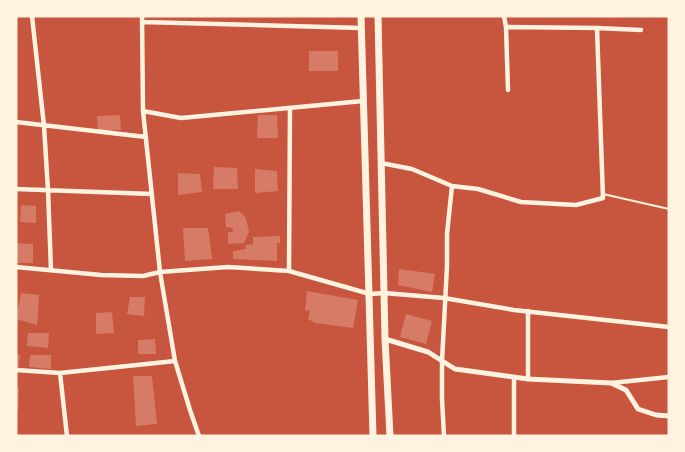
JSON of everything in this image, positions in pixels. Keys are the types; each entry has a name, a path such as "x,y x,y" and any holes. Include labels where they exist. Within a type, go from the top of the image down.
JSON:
{"highway":[{"path":"361,16 362,101 374,436"},
{"path":"378,16 385,339 390,436"}],"street":[{"path":"32,16 44,126 51,270"},
{"path":"142,16 143,111 160,272 175,361 199,436"},
{"path":"504,16 508,90"},
{"path":"142,22 361,28"},
{"path":"506,27 641,30"},
{"path":"381,163 412,169 452,186 478,189 521,202 576,205 603,198 596,28"},
{"path":"143,111 181,118 362,101"},
{"path":"289,271 290,108"},
{"path":"16,122 146,137"},
{"path":"444,436 442,360 447,234 452,186"},
{"path":"16,189 152,194"},
{"path":"16,267 101,275 134,276 160,272 228,267 289,271 370,294 384,293 444,298 528,311 669,327"},
{"path":"528,311 528,380"},
{"path":"385,339 428,352 455,368 528,380 611,383 669,377"},
{"path":"16,370 60,372 175,361"},
{"path":"60,372 67,436"},
{"path":"514,377 514,436"},
{"path":"611,383 626,390 638,408 656,415 669,416"}],"lane":[{"path":"603,194 669,209"}],"building":[{"path":"309,51 338,51 338,71 309,71"},
{"path":"120,115 121,130 98,131 97,116"},
{"path":"258,115 277,115 278,138 257,138"},
{"path":"214,167 237,168 238,189 213,189"},
{"path":"255,169 277,171 278,191 255,193"},
{"path":"178,173 200,174 202,192 178,195"},
{"path":"21,205 36,206 36,223 20,222"},
{"path":"239,211 246,218 249,232 244,243 228,244 228,232 233,232 232,228 226,227 225,214"},
{"path":"183,228 208,228 212,259 185,261"},
{"path":"280,236 280,243 277,243 277,261 233,259 233,251 246,249 246,245 253,244 253,237"},
{"path":"16,243 33,244 33,263 16,263"},
{"path":"399,269 435,274 432,292 398,285"},
{"path":"307,291 358,300 353,328 315,323 308,319 310,311 305,310"},
{"path":"21,293 39,295 37,325 16,319"},
{"path":"130,297 145,297 144,316 127,314"},
{"path":"112,312 114,333 96,334 96,313"},
{"path":"406,314 432,321 426,344 400,337"},
{"path":"28,333 49,333 48,348 27,346"},
{"path":"155,339 156,354 138,354 138,340"},
{"path":"16,355 20,355 18,369 16,369"},
{"path":"30,355 51,355 51,369 29,367"},
{"path":"133,376 152,376 157,424 136,426"},
{"path":"16,388 19,388 18,411 16,411"}]}
